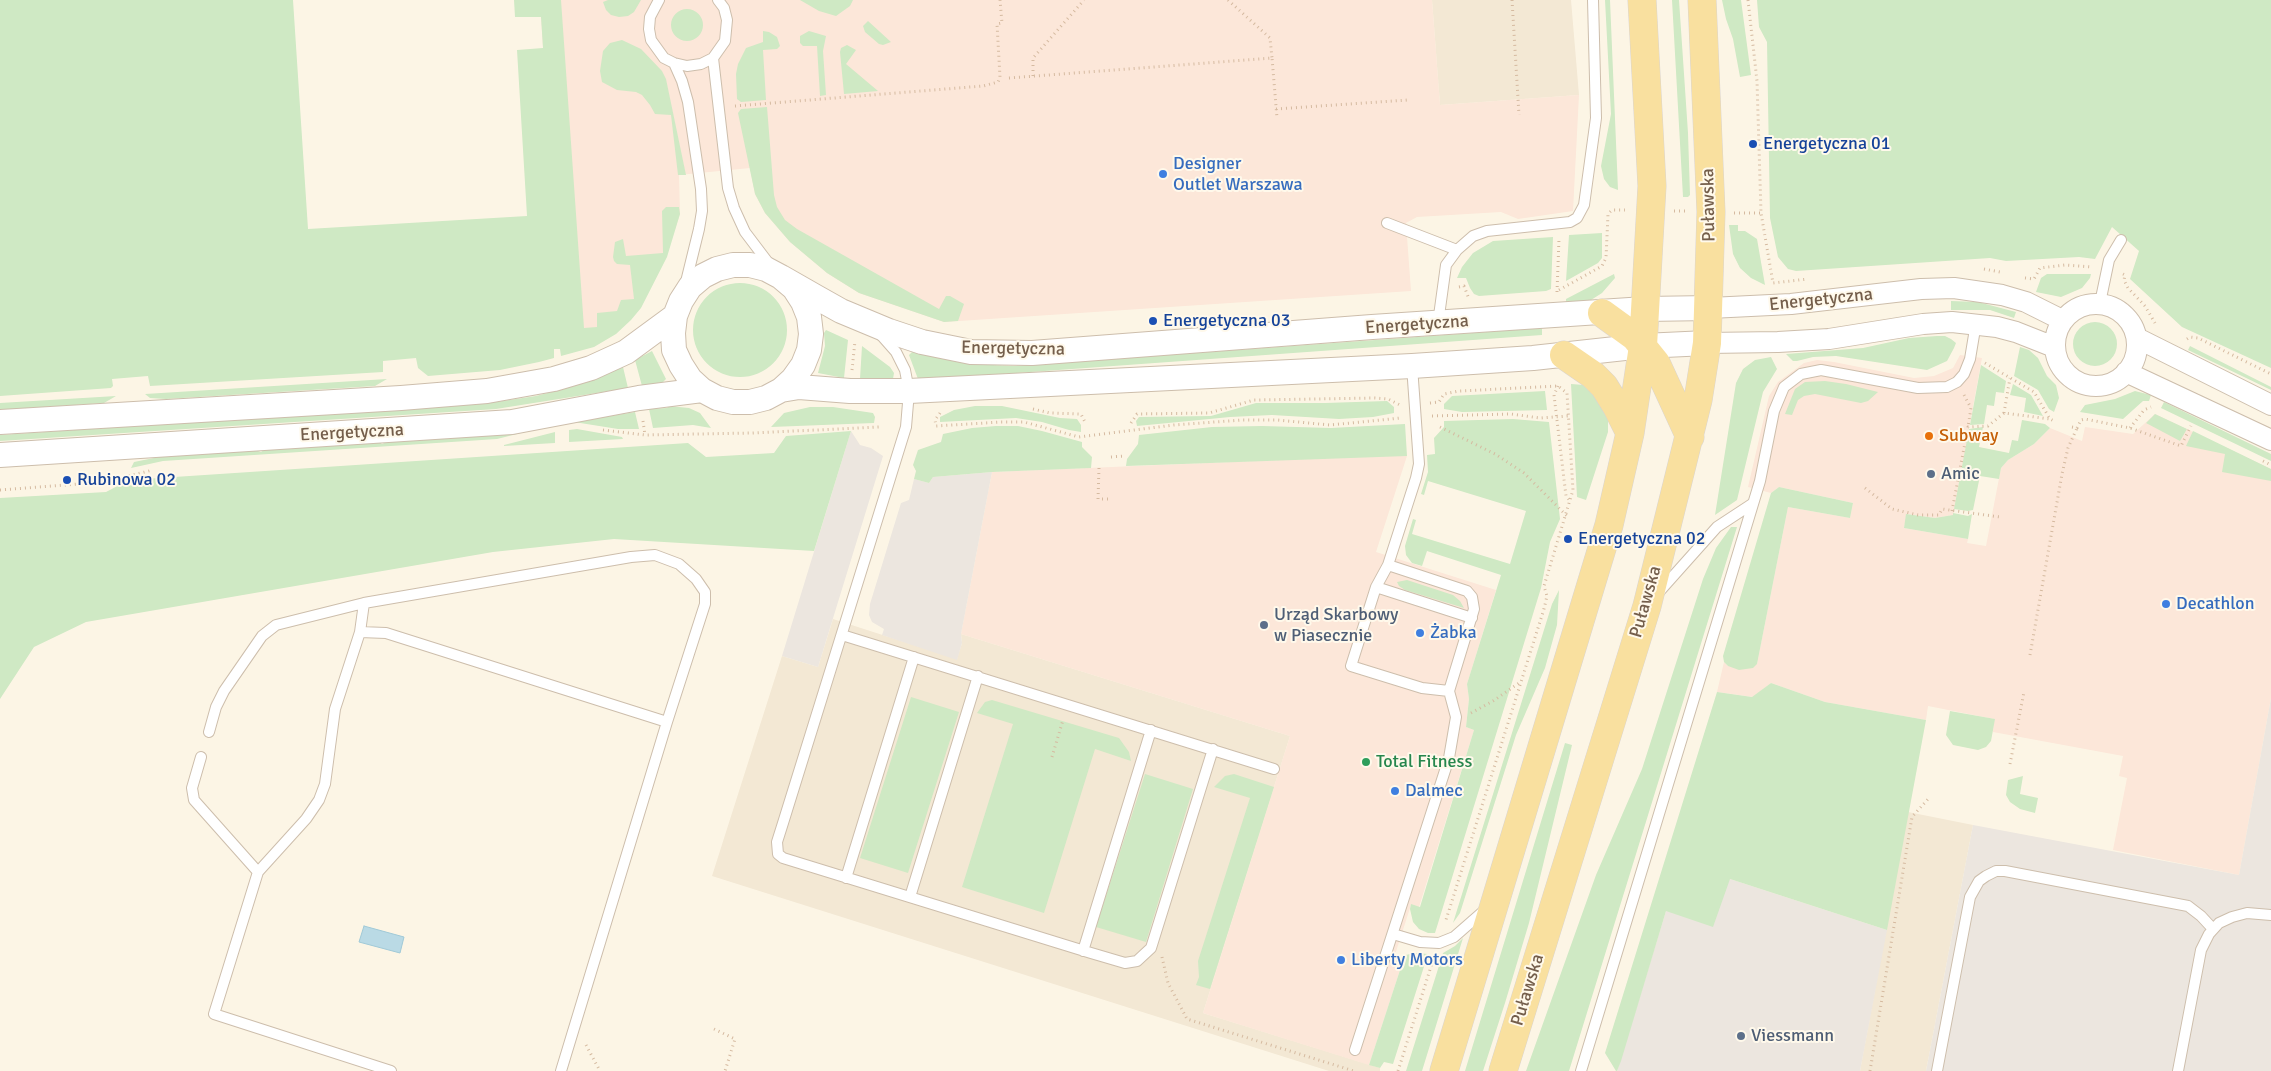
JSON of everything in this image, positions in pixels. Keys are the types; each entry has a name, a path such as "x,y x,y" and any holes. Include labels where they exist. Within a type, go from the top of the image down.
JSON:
{"main road":[{"path":"1444,1071 1609,525 1630,433 1643,346 1652,186 1642,0"},
{"name":"Puławska","path":"1503,1071 1647,606 1690,437 1707,343 1710,308 1711,212 1702,0"},
{"path":"1602,313 1635,337 1656,363 1690,437"},
{"path":"1564,355 1593,374 1604,386 1630,433"}],"street":[{"name":"Energetyczna","path":"781,277 794,288 803,302 809,317 811,334 809,350 803,366 781,390 766,398 750,402 733,402 717,398 702,390 690,379 674,350 673,333 678,309 690,287 703,276 717,269 733,265 758,267 781,277 865,322 922,342 971,352 1032,353 1645,309 1791,304 1921,289 1954,288 2002,294 2026,302 2062,320"},
{"path":"2100,303 2113,307 2124,315 2132,326 2137,338 2137,351 2133,362 2126,372 2116,380 2104,385 2090,386 2078,382 2066,374 2054,347 2056,333 2062,320 2072,310 2086,304 2100,303"},
{"name":"Energetyczna","path":"0,422 401,398 487,391 554,379 591,368 626,352 678,309"},
{"name":"Energetyczna","path":"781,390 799,387 850,391 909,391 1412,366 1564,355 1643,346 1829,339 1923,324 1976,323 2016,332 2054,347"},
{"path":"2137,338 2271,405"},
{"path":"2126,372 2271,440"},
{"name":"Energetyczna","path":"0,455 512,422 640,398 702,390"}],"lane":[{"path":"660,0 650,17 649,29 651,40 660,54 674,63 687,66 701,64 712,58 720,50 728,30 725,14 718,0"},
{"path":"1438,323 1446,265 1456,250 1473,236 1487,231 1560,223 1577,218 1584,205 1596,118 1593,0"},
{"path":"712,58 726,170 734,208 744,232 781,277"},
{"path":"674,63 688,102 701,189 702,211 678,309"},
{"path":"1387,223 1456,250"},
{"path":"2100,303 2109,260 2120,240"},
{"path":"865,322 896,352 904,370 909,391 906,427 777,849 778,854 783,858 846,878 1125,963 1137,961 1151,948 1213,749"},
{"path":"1581,1071 1760,481 1778,398 1784,387 1800,374 1811,371 1833,371 1918,388 1933,389 1947,387 1957,382 1964,374 1970,359 1976,323"},
{"path":"1412,366 1419,464 1388,566 1376,587 1351,666 1422,688 1449,691"},
{"path":"1647,606 1717,527 1752,504"},
{"path":"209,732 216,707 224,691 262,636 276,625 364,603 631,556 656,555 679,564 696,579 704,592 705,604 666,722 561,1071"},
{"path":"1355,1050 1449,758 1456,717 1449,691 1472,618 1472,597 1467,591 1388,566"},
{"path":"1376,587 1472,618"},
{"path":"364,603 360,632 335,709 325,784 319,800 306,819 258,872 214,1014 391,1071"},
{"path":"360,632 386,633 666,722"},
{"path":"842,635 1274,769"},
{"path":"846,878 914,657"},
{"path":"910,897 978,676"},
{"path":"1084,950 1152,730"},
{"path":"201,757 192,788 194,800 258,872"},
{"path":"1938,1071 1970,897 1978,881 1996,871 2005,870 2188,906 2201,916 2213,930"},
{"path":"1393,934 1420,942 1439,943 1454,937 1495,902"},
{"path":"2178,1071 2201,950 2219,923 2247,913 2271,915"}],"path":[{"path":"732,106 983,86 998,82 1000,77 997,24 1002,23 1000,0"},
{"path":"1034,76 1033,58 1084,0"},
{"path":"1228,0 1270,38 1277,118"},
{"path":"1512,0 1519,115"},
{"path":"1748,0 1756,81 1761,213 1773,283"},
{"path":"1010,78 1272,58"},
{"path":"1276,109 1408,100"},
{"path":"1552,294 1602,266 1606,258 1608,214 1612,210 1620,210"},
{"path":"1729,212 1761,213"},
{"path":"1557,292 1560,223"},
{"path":"2034,279 2040,268 2065,265 2092,267"},
{"path":"2117,272 2125,275 2125,285 2145,306 2153,322 2158,325"},
{"path":"850,391 854,343 865,322"},
{"path":"2181,337 2185,341 2190,337 2198,338 2271,374"},
{"path":"1970,359 1983,362 2034,392 2052,420 2004,413"},
{"path":"1968,427 1988,426 2004,413 2010,378"},
{"path":"1557,381 1558,386 1554,394 1566,496 1571,502"},
{"path":"1952,511 1971,408 1957,382"},
{"path":"1398,1071 1544,609 1547,596 1544,586 1567,516 1573,490 1567,392 1558,386 1459,391 1444,394 1439,402 1425,403"},
{"path":"1131,423 1137,414 1209,413 1254,400 1375,398 1388,399 1398,405 1403,404"},
{"path":"2130,428 2144,410 2152,407"},
{"path":"1427,416 1511,414 1540,418 1568,416"},
{"path":"936,426 1024,422 1078,437 1174,425 1242,420 1277,420 1330,425 1406,418"},
{"path":"2030,655 2062,474 2068,448 2083,419 2130,428 2181,446 2191,426"},
{"path":"645,435 880,427"},
{"path":"1440,427 1495,454 1524,473 1567,516"},
{"path":"2072,427 2077,428"},
{"path":"1111,457 1124,456"},
{"path":"1099,468 1098,499 1111,499"},
{"path":"0,490 104,482 154,470"},
{"path":"1865,488 1892,509 1929,516 1939,514 1942,509 2000,517"},
{"path":"1456,717 1476,712 1520,682"},
{"path":"2010,764 2024,692"},
{"path":"1052,757 1064,717"},
{"path":"1870,1071 1912,817 1928,799"},
{"path":"1159,950 1163,958 1168,982 1187,1019 1354,1071"},
{"path":"575,1025 600,1071"},
{"path":"714,1028 735,1039 725,1071"}],"shaded area":[{"name":"Designer Outlet Warszawa","path":"540,0 1432,0 1440,105 1579,95 1573,211 1518,219 1501,212 1417,217 1406,223 1411,291 944,322 859,293 827,273 790,242 765,213 755,194 750,168 679,175 680,214 666,256 634,306 579,347 543,48"},
{"path":"1432,0 1571,0 1579,95 1440,105"},
{"path":"1960,355 1982,358 1953,515 1935,518 1907,514 1904,528 1968,539 1967,543 1986,546 2001,468 2008,460 2034,444 2050,428 2082,441 2085,427 2133,434 2155,414 2271,469 2271,698 2239,875 2113,850 2127,778 2119,776 2123,756 1993,732 1994,719 1928,706 1926,720 1825,702 1771,683 1753,697 1717,692 1724,662 1728,666 1757,664 1788,507 1850,518 1853,503 1779,487 1771,493 1748,487 1769,396 1778,382 1804,363 1817,360 1914,378 1934,376 1953,368"},
{"path":"851,431 860,445 871,448 883,456 818,667 782,656"},
{"path":"1407,456 1376,552 1496,590 1467,684 1469,699 1466,727 1474,730 1419,907 1411,905 1392,964 1401,967 1369,1065 1203,1013 1290,736 961,634 992,472"},
{"path":"992,472 961,634 962,643 957,660 882,635 884,629 872,622 869,615 870,604 901,503 909,500 914,479 929,483 933,477"},
{"path":"833,619 957,659 962,643 961,634 1290,736 1203,1013 1380,1068 1380,1071 1329,1071 712,876 782,656 818,667"},
{"path":"2271,698 2271,1071 1926,1071 1973,825 2239,875"},
{"path":"1908,812 1973,825 1926,1071 1860,1071"},
{"path":"1730,879 1887,930 1860,1071 1617,1071 1666,911"}],"green space":[{"path":"0,0 293,0 308,229 527,216 517,50 543,48 541,17 515,17 514,0 561,0 584,328 597,327 597,313 617,311 621,300 634,299 630,265 617,264 614,261 615,242 623,239 626,256 663,253 662,211 666,207 679,207 680,214 667,257 641,308 616,334 594,347 561,356 560,349 554,349 554,358 539,362 500,370 428,376 418,368 416,358 383,361 383,372 150,386 148,376 112,379 113,386 111,388 0,396"},
{"path":"608,0 641,0 634,12 628,16 619,17 611,15 606,10 603,2"},
{"path":"800,0 853,0 850,6 836,16 819,11"},
{"path":"1605,0 1610,0 1618,190 1610,187 1604,179 1601,166 1611,114"},
{"path":"1672,0 1679,0 1688,133 1690,195 1688,197 1683,197"},
{"path":"1722,0 1741,0 1751,75 1740,77 1733,39"},
{"path":"1757,0 2271,0 2271,368 2182,327 2130,279 2139,251 2112,227 2095,259 2079,257 2006,261 1990,258 1796,271 1788,269 1778,257 1770,218 1767,42 1759,27"},
{"path":"687,9 693,10 698,14 702,19 702,31 698,36 693,40 687,41 681,40 676,36 672,31 671,25 672,19 676,14 681,10"},
{"path":"868,21 891,42 883,45 879,44 865,32 863,26"},
{"path":"763,31 777,37 780,46 777,49 763,50 766,100 741,102 737,99 736,74 738,64 746,48 763,42"},
{"path":"809,31 826,36 823,51 826,95 820,96 817,46 803,46 800,43 800,36"},
{"path":"622,40 641,49 662,71 666,79 686,175 678,175 671,115 655,114 642,95 636,92 617,90 602,82 600,71 603,51 610,43"},
{"path":"847,45 856,50 846,64 878,91 844,94 840,52 841,48"},
{"path":"767,107 774,195 777,207 785,220 797,229 939,309 946,296 950,296 964,304 958,321 944,322 859,293 827,273 790,242 765,213 755,194 738,113 741,109"},
{"path":"1729,225 1738,225 1738,231 1745,231 1757,239 1765,285 1751,278 1740,268 1733,254"},
{"path":"1602,233 1602,258 1598,263 1566,281 1569,235"},
{"path":"1553,237 1551,289 1546,291 1479,296 1474,294 1466,278 1457,278 1462,267 1473,253 1493,241"},
{"path":"1614,274 1615,278 1602,293 1591,300 1566,303 1566,299"},
{"path":"2047,274 2091,274 2082,288 2061,297 2036,292 2041,278"},
{"path":"740,283 758,287 773,297 783,312 787,330 783,348 773,363 758,373 740,377 722,373 707,363 697,348 693,330 697,312 707,297 722,287"},
{"path":"1951,301 1978,302 2016,312 2014,318 1990,310 1951,310"},
{"path":"2099,322 2111,328 2116,335 2116,353 2111,360 2104,365 2091,366 2079,360 2074,353 2073,340 2079,328 2086,323"},
{"path":"1542,328 1542,335 920,380 909,355 912,352 971,364 1014,366"},
{"path":"826,330 848,340 844,378 818,373 825,346 824,333"},
{"path":"1945,336 1956,343 1947,361 1927,370 1836,356 1813,357 1793,361 1786,354 1863,348 1909,338"},
{"path":"862,346 890,367 894,373 893,379 860,379"},
{"path":"2190,346 2271,387 2271,390 2188,350"},
{"path":"2020,347 2029,350 2038,358 2047,376 2056,385 2059,398 2054,412 2049,409 2038,390 2014,376"},
{"path":"652,351 666,379 663,382 642,386 635,360"},
{"path":"1771,357 1777,369 1763,392 1737,500 1715,515 1736,383 1743,369 1755,360"},
{"path":"1981,365 2006,381 2004,393 1996,392 1994,406 1987,405 1984,424 1970,425"},
{"path":"623,367 628,388 496,409 0,441 0,435 496,402 536,396 574,386"},
{"path":"387,379 375,386 166,399 150,398 145,394"},
{"path":"1825,381 1878,392 1868,401 1861,403 1815,394 1804,396 1798,400 1792,415 1785,414 1795,389 1805,382"},
{"path":"1571,384 1584,385 1592,389 1608,414 1608,432 1586,500 1577,497"},
{"path":"2013,384 2031,395 2043,416 2024,412 2026,398 2010,395"},
{"path":"1545,391 1547,410 1462,412 1444,409 1444,404 1452,396"},
{"path":"2135,391 2151,395 2149,401 2143,401 2123,419 2080,412 2085,405 2115,399"},
{"path":"116,396 104,403 0,410 0,403"},
{"path":"1387,401 1394,407 1394,413 1373,417 1339,419 1272,415 1137,426 1136,421 1139,417 1211,416 1256,403"},
{"path":"2164,402 2271,454 2271,461 2161,408"},
{"path":"669,406 689,408 700,413 711,428 693,425 653,428 649,409 667,408"},
{"path":"975,406 1002,406 1060,418 1077,419 1081,425 1081,432 1042,422 1016,418 940,422 940,417 954,410"},
{"path":"810,407 833,407 873,413 875,417 874,423 771,427 784,413"},
{"path":"635,412 639,429 618,429 574,422"},
{"path":"2155,414 2187,429 2180,441 2146,423"},
{"path":"1513,419 1549,422 1560,519 1550,542 1541,588 1435,933 1428,933 1419,929 1413,922 1410,909 1411,904 1420,907 1474,730 1466,727 1469,699 1467,684 1501,575 1427,551 1422,566 1412,563 1406,555 1405,546 1413,519 1416,520 1412,534 1510,564 1526,511 1428,481 1424,495 1421,494 1428,472 1427,455 1435,454 1434,438 1444,427 1444,421"},
{"path":"2022,420 2045,424 2050,428 2034,444 2008,460 2001,468 1999,479 1980,476 1973,510 1954,509 1969,429 1983,427 1979,447 2009,453 2012,440 2018,441"},
{"path":"1405,424 1407,456 1126,466 1127,459 1138,444 1139,435 1212,427 1331,428"},
{"path":"1018,426 1082,442 1082,447 1092,457 1091,468 992,472 933,477 929,483 914,479 916,471 913,465 918,450 941,442 943,434 972,428"},
{"path":"541,428 497,439 163,461 131,468 134,462 164,456 255,450 261,452 264,450 379,442 382,444"},
{"path":"577,429 622,437 623,439 569,442 569,430"},
{"path":"851,431 814,551 614,539 493,552 86,622 34,647 0,699 0,498 106,492 129,480 688,443 706,457 774,453 786,436"},
{"path":"2193,431 2271,469 2271,481 2222,472 2225,454 2186,446"},
{"path":"555,432 555,443 504,446 504,445"},
{"path":"1779,487 1853,503 1850,518 1788,507 1757,664 1753,668 1739,670 1728,666 1724,662 1723,656 1771,493"},
{"path":"1953,513 1968,516 1972,514 1968,539 1904,528 1906,514 1935,518 1953,515"},
{"path":"1731,527 1737,527 1569,1071 1526,1071 1596,875 1642,769 1703,579 1716,548"},
{"path":"1407,580 1453,595 1464,608 1405,590 1397,582"},
{"path":"1559,590 1557,625 1545,668 1516,735 1460,913 1453,923 1552,604"},
{"path":"1771,683 1825,702 1926,720 1887,930 1730,879 1713,927 1666,911 1621,1061 1616,1071 1605,1053 1717,692 1752,697"},
{"path":"911,697 959,712 908,873 860,858"},
{"path":"992,700 1119,738 1129,752 1131,761 1095,749 1044,913 962,887 1013,724 977,713 985,702"},
{"path":"1950,711 1995,719 1991,741 1986,747 1978,750 1953,745 1946,735"},
{"path":"1565,743 1572,745 1529,923 1505,1003 1483,1071 1465,1071"},
{"path":"1145,774 1193,789 1146,942 1096,927"},
{"path":"1234,774 1274,787 1210,989 1196,985 1199,977 1198,961 1250,798 1214,787 1225,776"},
{"path":"2023,776 2020,794 2038,798 2035,813 2020,809 2010,802 2006,795 2008,780"},
{"path":"1463,938 1422,1071 1406,1071 1443,953 1455,946"},
{"path":"1416,953 1428,954 1393,1064 1384,1062 1380,1068 1369,1065 1401,967 1392,965 1400,956"}],"water":[{"path":"364,926 404,937 400,953 359,942"}],"place":[{"name":"Energetyczna 01","path":"1753,144"},
{"name":"Designer Outlet Warszawa","path":"1163,174"},
{"name":"Energetyczna 03","path":"1153,321"},
{"name":"Subway","path":"1929,436"},
{"name":"Amic","path":"1931,474"},
{"name":"Rubinowa 02","path":"67,480"},
{"name":"Energetyczna 02","path":"1568,539"},
{"name":"Decathlon","path":"2166,604"},
{"name":"Urząd Skarbowy w Piasecznie","path":"1264,625"},
{"name":"Żabka","path":"1420,633"},
{"name":"Total Fitness","path":"1366,762"},
{"name":"Dalmec","path":"1395,791"},
{"name":"Liberty Motors","path":"1341,960"},
{"name":"Viessmann","path":"1741,1036"}]}
